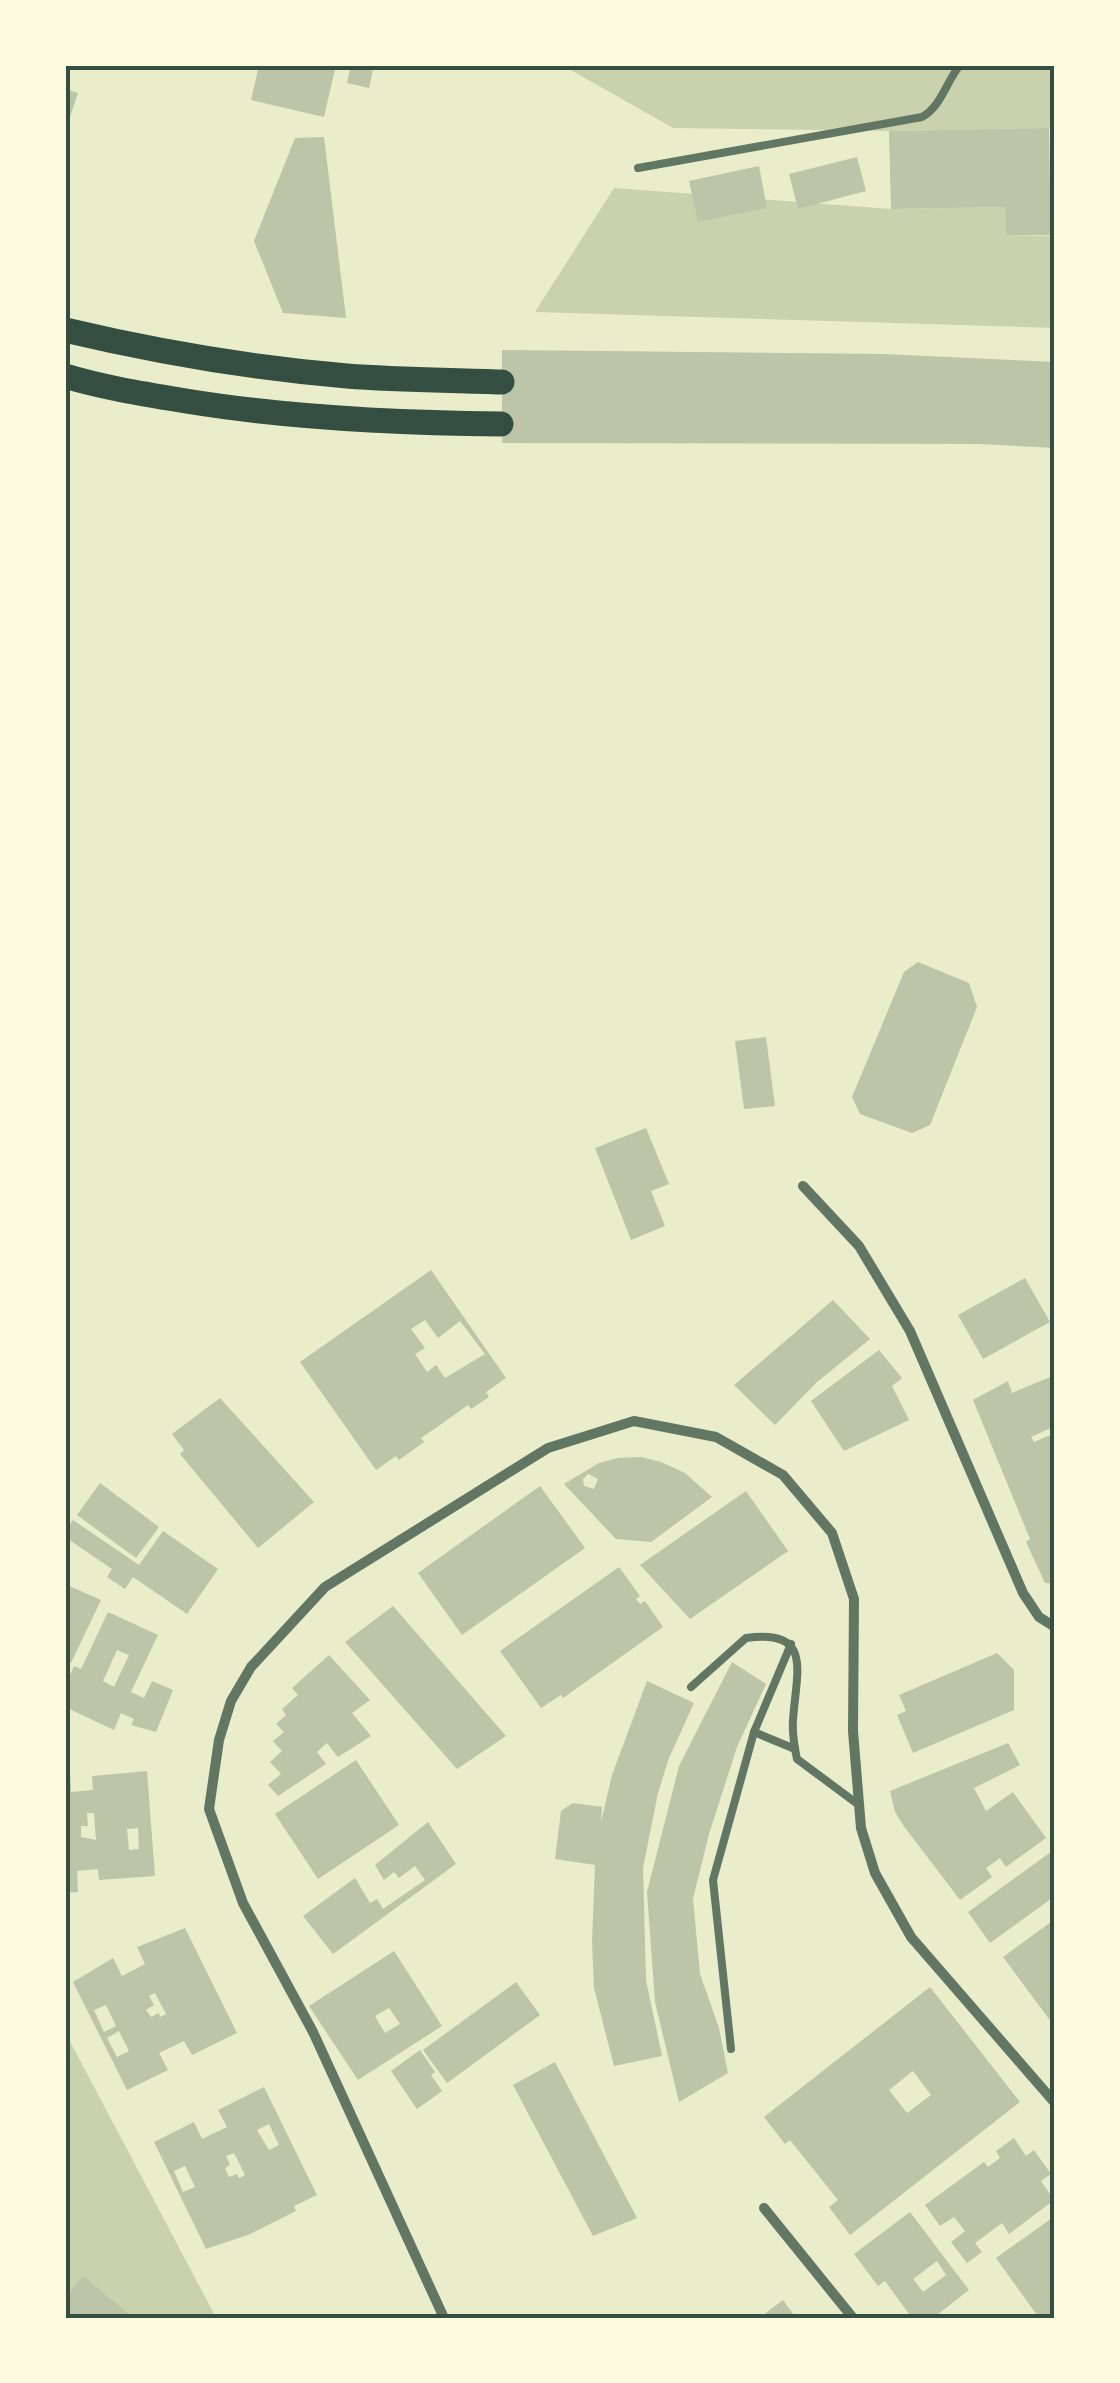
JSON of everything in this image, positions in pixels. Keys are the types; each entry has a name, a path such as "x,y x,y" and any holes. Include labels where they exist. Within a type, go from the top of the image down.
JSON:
{"highway":[{"path":"65,330 213,360 349,376 502,382"},
{"path":"65,376 101,387 231,408 414,424 501,424"}],"street":[{"path":"803,1186 858,1246 910,1331 1022,1593 1039,1618 1055,1628"},
{"path":"444,2318 313,2032 243,1903 209,1809 219,1740 231,1701 250,1667 325,1586 548,1448 634,1421 716,1437 782,1475 832,1533 854,1599 853,1731 861,1828 874,1873 911,1937 1055,2103"},
{"path":"764,2208 853,2318"}],"lane":[{"path":"638,168 922,117 932,111 944,84 960,65"},
{"path":"692,1687 746,1638 766,1635 781,1637 791,1644 799,1658 792,1724 798,1758 859,1805"},
{"path":"731,2049 713,1880 754,1732 791,1644"},
{"path":"754,1732 795,1749"}],"green space":[{"path":"562,65 1055,65 1055,124 1049,128 889,131 673,128"},
{"path":"614,188 891,209 1005,207 1006,235 1055,236 1055,328 535,312"},
{"path":"65,2032 212,2310 216,2318 65,2318"}],"building":[{"path":"259,65 336,65 324,117 251,100"},
{"path":"351,65 374,65 369,88 347,83"},
{"path":"65,89 78,93 66,129 65,129"},
{"path":"1049,128 1051,235 1006,235 1005,207 891,209 889,131"},
{"path":"324,137 346,318 283,313 254,241 295,138"},
{"path":"857,157 866,191 798,209 789,174"},
{"path":"759,166 767,208 698,222 689,181"},
{"path":"502,350 883,354 1055,362 1055,448 980,444 502,443"},
{"path":"918,962 969,983 977,1007 930,1125 912,1133 860,1114 852,1097 904,972"},
{"path":"766,1037 775,1106 744,1109 735,1041"},
{"path":"646,1128 669,1184 651,1191 665,1226 631,1240 595,1148"},
{"path":"431,1270 506,1378 486,1392 489,1397 471,1409 468,1405 421,1438 424,1442 399,1460 396,1456 376,1470 300,1362","holes":["425,1320 438,1338 460,1321 485,1354 445,1378 436,1365 427,1372 415,1354 425,1348 411,1329"]},
{"path":"1025,1278 1050,1322 983,1359 958,1315"},
{"path":"833,1300 870,1339 817,1382 775,1425 734,1385"},
{"path":"879,1350 902,1378 892,1386 909,1420 844,1451 811,1401"},
{"path":"1055,1375 1055,1426 1031,1437 1034,1442 1055,1433 1055,1592 1045,1583 1026,1542 1030,1539 973,1400 1008,1381 1012,1393"},
{"path":"220,1398 314,1502 258,1548 180,1454 184,1450 172,1434"},
{"path":"641,1457 661,1462 685,1473 712,1497 651,1542 616,1539 564,1484 599,1463","holes":["588,1474 598,1479 594,1489 584,1486 583,1479"]},
{"path":"100,1483 159,1527 136,1558 77,1515"},
{"path":"540,1486 585,1548 462,1635 418,1573"},
{"path":"746,1491 788,1551 690,1619 640,1565"},
{"path":"73,1520 139,1565 163,1531 218,1569 187,1614 133,1577 125,1589 107,1577 112,1569 65,1537"},
{"path":"619,1567 640,1596 636,1599 640,1604 645,1601 663,1627 563,1698 561,1695 541,1708 500,1651"},
{"path":"65,1584 101,1600 71,1663 65,1661"},
{"path":"393,1606 506,1736 457,1769 345,1642"},
{"path":"108,1612 158,1635 131,1692 144,1698 152,1681 173,1690 156,1732 131,1725 134,1719 121,1713 114,1730 65,1707 65,1686 74,1666 81,1669","holes":["117,1650 129,1655 114,1687 103,1681"]},
{"path":"997,1653 1014,1670 1014,1710 913,1753 897,1715 906,1711 899,1695"},
{"path":"329,1655 370,1700 352,1713 371,1736 338,1757 327,1743 317,1752 326,1764 278,1796 268,1785 281,1774 270,1762 282,1751 273,1741 284,1732 276,1724 286,1715 282,1709 298,1695 292,1688"},
{"path":"732,1662 766,1684 737,1747 693,1899 700,1974 719,2028 728,2073 679,2102 655,2002 647,1892 679,1766"},
{"path":"647,1681 694,1703 658,1793 643,1868 646,1980 662,2056 614,2066 594,1988 595,1865 555,1859 561,1811 573,1803 602,1807 601,1822 612,1775"},
{"path":"1008,1743 1020,1765 974,1788 986,1811 1013,1792 1046,1838 1006,1867 1000,1858 986,1868 992,1877 960,1900 903,1825 890,1791"},
{"path":"356,1760 399,1825 318,1879 275,1814"},
{"path":"70,1771 71,1792 93,1790 92,1776 147,1771 155,1876 99,1880 98,1869 77,1871 78,1892 65,1893 65,1772","holes":["87,1813 94,1813 96,1840 81,1837 81,1826 88,1826","138,1828 139,1849 129,1850 127,1829"]},
{"path":"428,1822 456,1864 333,1954 303,1916 355,1878 370,1903 377,1899 383,1909 425,1880 415,1866 399,1878 394,1872 384,1880 375,1865"},
{"path":"1055,1849 1055,1896 990,1943 968,1912"},
{"path":"1055,1919 1055,2027 1003,1957"},
{"path":"185,1928 237,2033 192,2055 184,2041 159,2053 168,2070 127,2090 73,1982 113,1958 122,1976 145,1964 137,1947","holes":["155,1993 166,2014 160,2017 159,2013 151,2017 146,2010 154,2005 149,1996","106,2005 116,2026 104,2032 94,2010","119,2031 129,2051 117,2057 107,2038"]},
{"path":"394,1951 442,2026 358,2080 309,2006","holes":["389,2008 400,2024 385,2033 375,2016"]},
{"path":"516,1982 540,2015 447,2083 423,2050"},
{"path":"930,1987 1020,2102 850,2235 829,2207 838,2200 790,2140 785,2144 764,2117","holes":["913,2071 931,2095 907,2113 889,2090"]},
{"path":"420,2050 442,2091 417,2109 391,2071"},
{"path":"555,2062 637,2218 593,2236 513,2085"},
{"path":"264,2087 317,2195 294,2206 296,2211 248,2235 206,2249 154,2142 194,2122 202,2139 227,2127 218,2110","holes":["269,2124 279,2145 269,2150 257,2130","234,2153 245,2175 229,2177 226,2156","185,2166 195,2187 183,2192 174,2171"]},
{"path":"1014,2138 1026,2156 1034,2150 1051,2174 1041,2181 1054,2200 1009,2234 1002,2223 975,2243 982,2252 967,2263 951,2242 965,2231 954,2217 940,2226 925,2205 984,2162 988,2167 1000,2158 996,2151"},
{"path":"910,2212 969,2290 933,2318 912,2318 885,2281 878,2286 854,2254","holes":["937,2261 946,2275 923,2292 913,2279"]},
{"path":"1055,2216 1055,2318 1039,2318 996,2258"},
{"path":"83,2276 134,2318 65,2318 65,2298"},
{"path":"783,2300 796,2318 760,2318 771,2309"}]}
